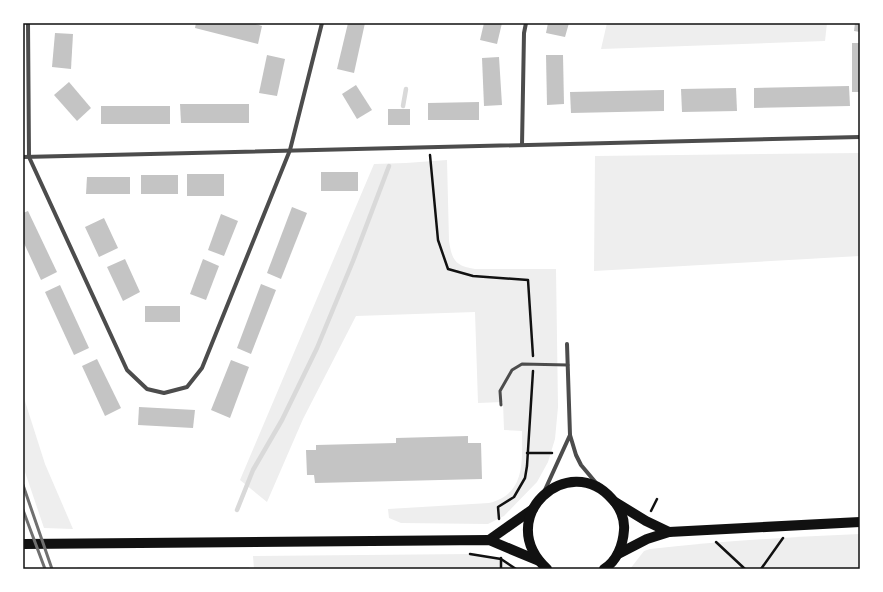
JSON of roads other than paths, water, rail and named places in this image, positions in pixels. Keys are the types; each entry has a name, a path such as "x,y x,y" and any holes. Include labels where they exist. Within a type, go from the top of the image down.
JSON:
{"main road":[{"path":"547,569 539,561 532,550 528,536 528,522 533,509 542,496 555,486 570,482 586,483 600,488 609,494 616,502 622,514 624,528 623,541 618,554 606,568"},
{"path":"616,502 646,521 669,532"},
{"path":"488,540 533,509"},
{"path":"618,554 647,539 669,532 860,522"},
{"path":"23,544 488,540 539,561"}],"street":[{"path":"28,23 29,157 127,370 147,390 164,393 187,387 202,368 290,150 321,23"},
{"path":"522,145 524,33 526,23"},
{"path":"23,157 860,137"},
{"path":"567,344 570,435 576,456 581,465 600,488"},
{"path":"542,496 570,435"}],"lane":[{"path":"500,405 500,391 512,370 522,364 568,365"}],"waterway":[{"path":"403,106 406,89"},
{"path":"237,510 253,470 282,420 317,348 353,261 389,166"}],"railway":[{"path":"23,485 52,569"},
{"path":"23,510 45,569"}]}
